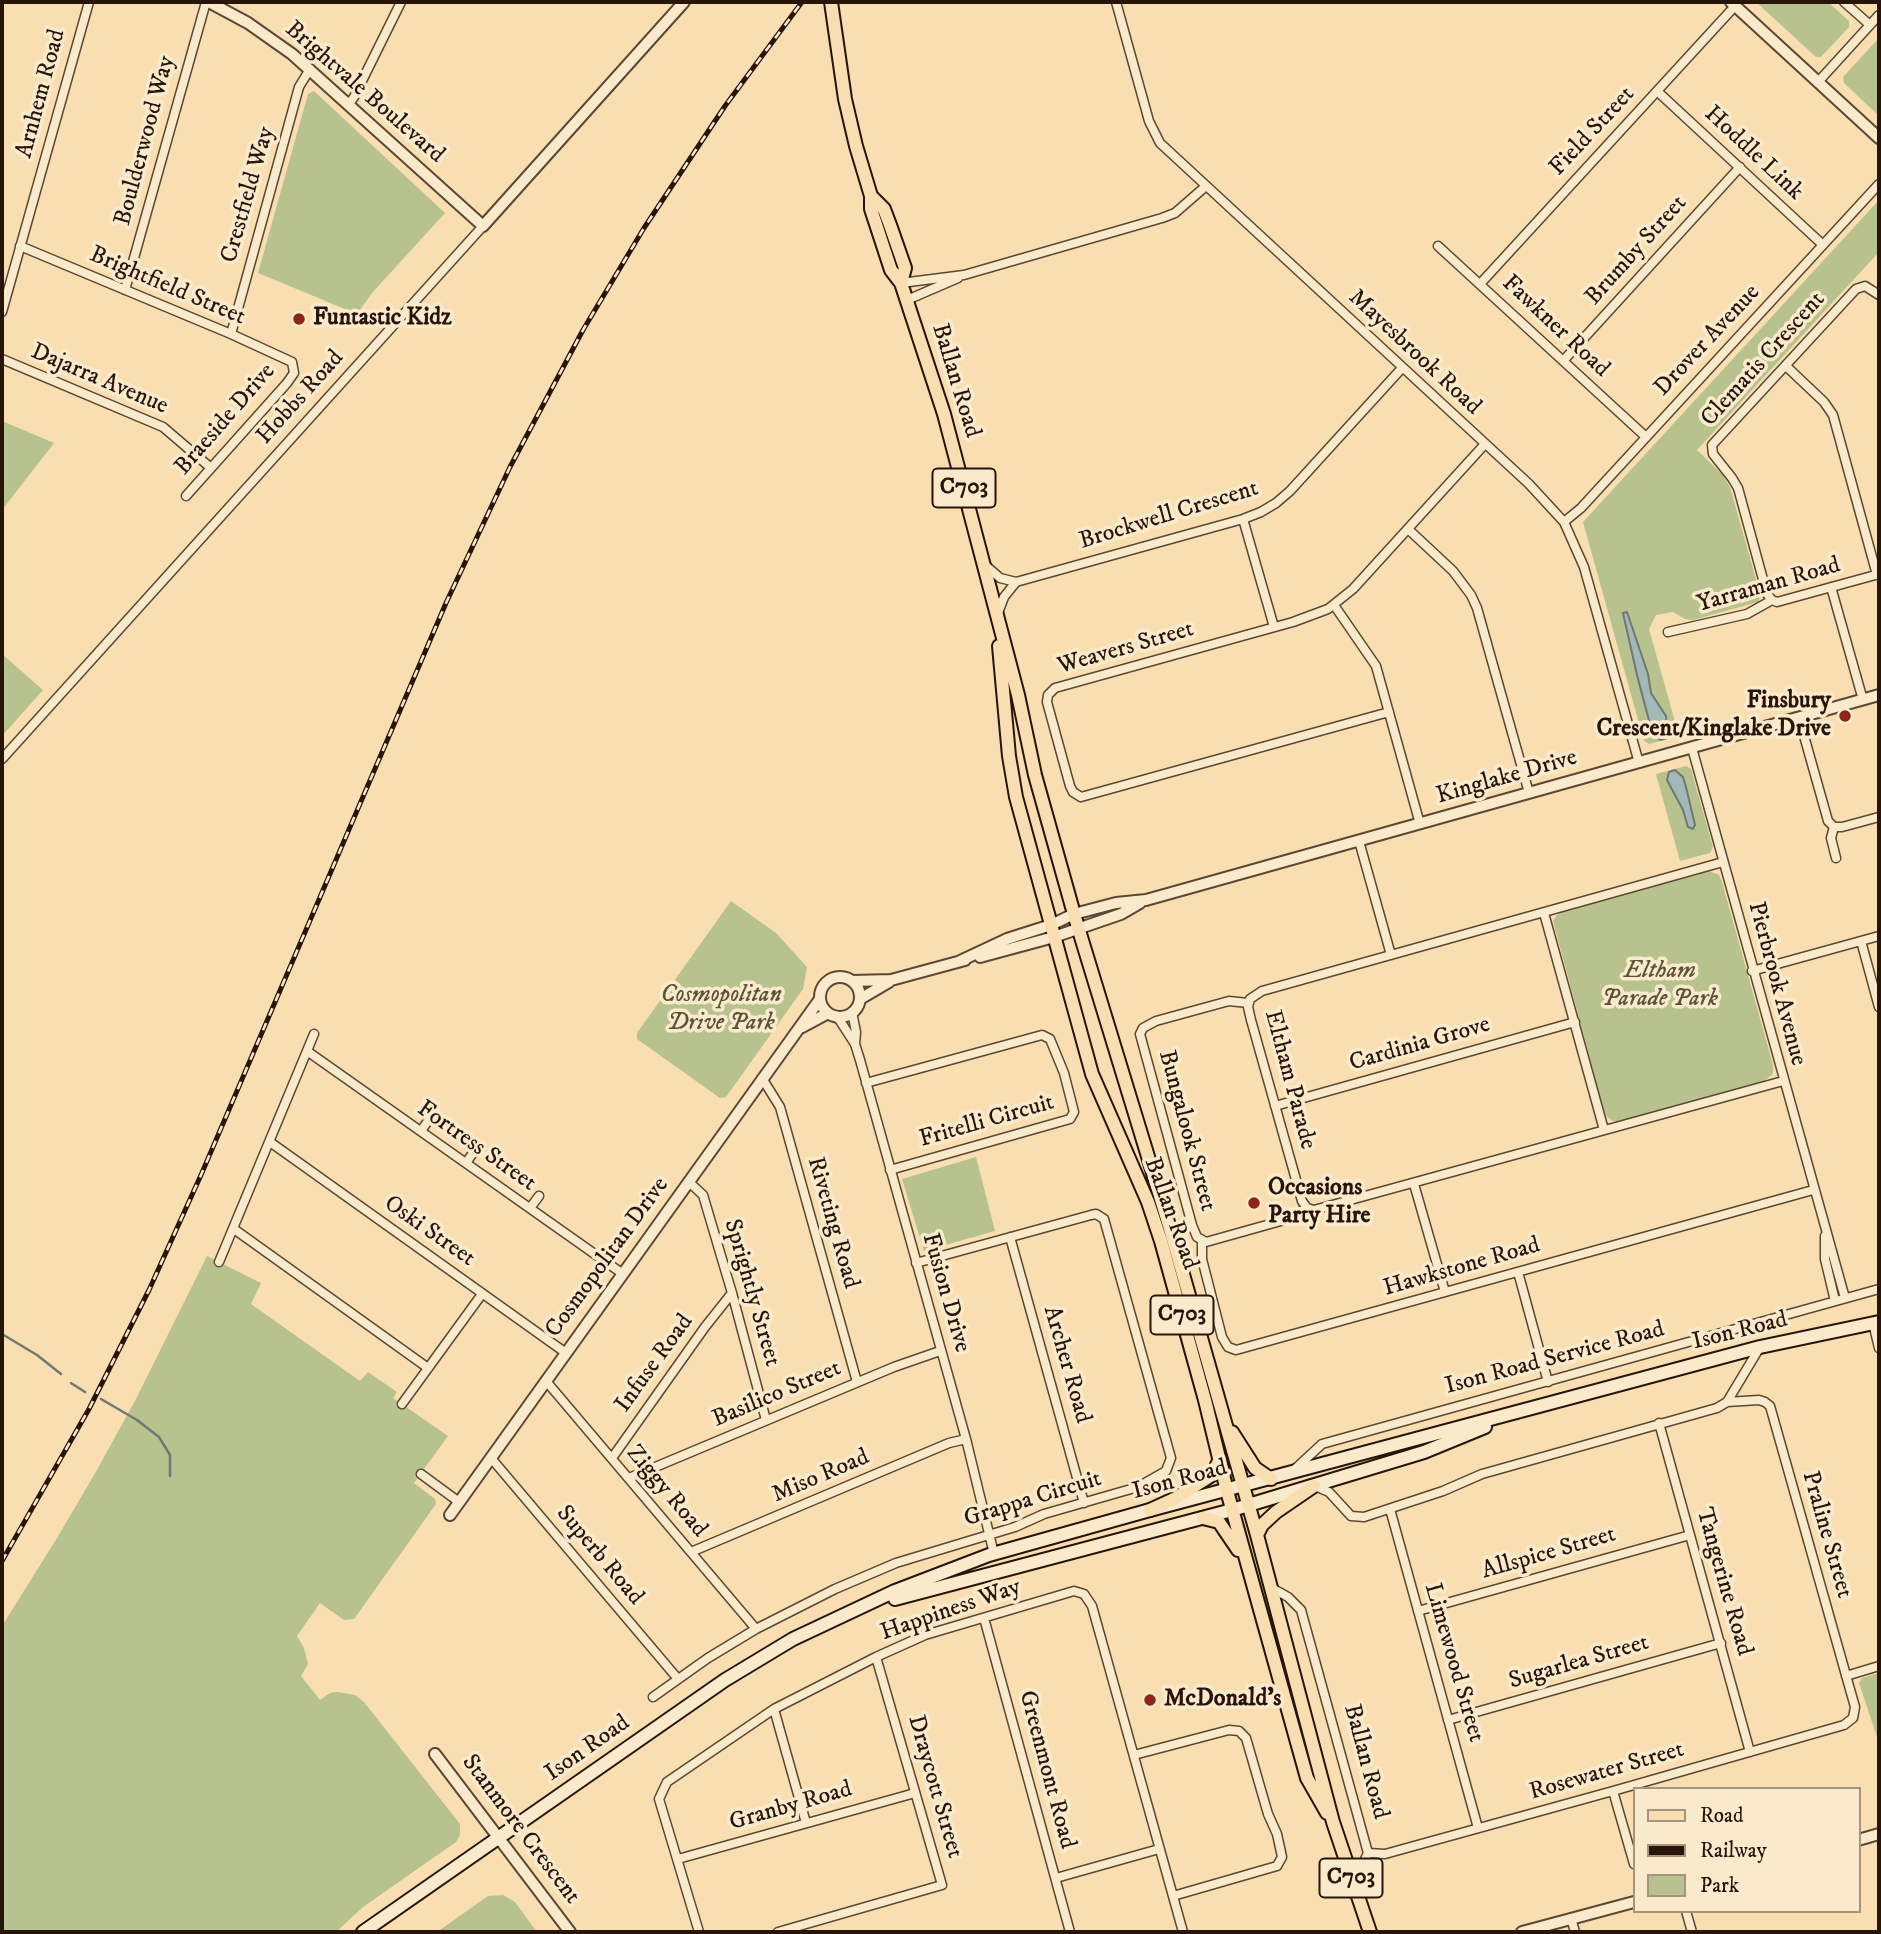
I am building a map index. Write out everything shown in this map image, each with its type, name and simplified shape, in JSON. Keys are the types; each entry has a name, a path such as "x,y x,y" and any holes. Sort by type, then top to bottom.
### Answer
{"main road":[{"name":"Ballan Road","path":"831,2 845,99 856,146 871,196 884,209 905,268 901,283 944,414 998,615 1035,775 1078,928 1171,1232 1257,1535 1333,1822 1370,1932"},
{"name":"Ballan Road","path":"998,615 1009,756 1052,931 1092,1074 1148,1202 1161,1241 1206,1399 1248,1569 1307,1778 1333,1822"},
{"name":"Ison Road","path":"363,1932 725,1680 793,1639 895,1591 994,1554 1150,1510 1760,1347 1876,1322"},
{"name":"Ison Road","path":"846,1614 929,1588 1011,1570 1314,1486 1424,1452 1531,1408"},
{"path":"1222,1413 1255,1468 1271,1479"},
{"path":"1150,1510 1174,1499 1212,1475 1219,1460"},
{"path":"1257,1535 1262,1525 1276,1512 1314,1486"},
{"path":"1203,1518 1215,1519 1223,1526 1248,1569"},
{"path":"994,1554 1000,1566 1011,1570"}],"street":[{"name":"Brightvale Boulevard","path":"208,2 275,41 310,69 483,226"},
{"name":"Boulderwood Way","path":"125,290 208,2"},
{"path":"348,104 357,92 401,2"},
{"name":"Hobbs Road","path":"2,759 684,2"},
{"name":"Mayesbrook Road","path":"1116,2 1149,121 1167,151 1485,444 1550,505 1564,522 1584,567 1639,763"},
{"path":"1844,2 1870,25"},
{"name":"Arnhem Road","path":"2,313 87,4"},
{"path":"1733,4 1879,138"},
{"name":"Field Street","path":"1480,284 1733,4"},
{"path":"1818,82 1879,15"},
{"name":"Crestfield Way","path":"231,334 299,86 310,69"},
{"name":"Hoddle Link","path":"1657,91 1824,245"},
{"name":"Brumby Street","path":"1563,361 1740,167"},
{"name":"Drover Avenue","path":"1564,522 1581,508 1879,184"},
{"path":"901,283 964,275 1162,218 1175,213 1206,186"},
{"name":"Brightfield Street","path":"20,246 285,357 292,362 294,369"},
{"name":"Fawkner Road","path":"1438,246 1646,437"},
{"path":"907,300 964,275"},
{"name":"Clematis Crescent","path":"1772,600 1767,594 1738,488 1711,449 1714,441 1856,289 1865,286 1879,295"},
{"name":"Dajarra Avenue","path":"2,359 163,427 211,468"},
{"path":"1786,366 1825,402 1833,415 1878,574"},
{"name":"Brockwell Crescent","path":"1016,582 1243,519 1276,503 1402,368"},
{"name":"Braeside Drive","path":"186,496 287,383 294,369"},
{"name":"Weavers Street","path":"1389,712 1081,797 1073,792 1049,710 1048,695 1068,684 1274,627 1313,615 1334,605 1353,589 1485,444"},
{"path":"1243,519 1274,627"},
{"path":"1408,529 1453,571 1477,608 1529,793"},
{"path":"984,565 1000,578 1016,582 1004,597 998,615"},
{"name":"Yarraman Road","path":"1668,632 1746,614 1772,600 1777,602 1878,574"},
{"path":"1831,587 1863,700"},
{"path":"1334,605 1376,666 1420,824"},
{"name":"Kinglake Drive","path":"1074,914 1116,903 1146,900 1879,695"},
{"path":"1799,718 1826,816 1834,827 1831,843 1836,858"},
{"name":"Pierbrook Avenue","path":"1692,748 1845,1298"},
{"path":"1834,827 1879,817"},
{"path":"1359,841 1391,955"},
{"name":"Eltham Parade","path":"1307,1208 1302,1201 1248,1003 1253,995 1723,862"},
{"name":"Kinglake Drive","path":"1078,928 1121,914 1146,900"},
{"path":"1544,913 1604,1130"},
{"path":"891,980 860,999 852,1012 833,1014 820,999 821,989 827,981 837,977 852,981 891,980 1027,946 1074,914"},
{"path":"960,961 1007,939 1078,928"},
{"path":"1752,971 1879,936"},
{"path":"1861,941 1879,1007"},
{"path":"852,981 858,989 860,999"},
{"name":"Cosmopolitan Drive","path":"450,1515 820,999"},
{"name":"Bungalook Street","path":"1248,1003 1229,1001 1156,1021 1144,1027 1140,1034 1192,1225 1197,1237 1202,1241 1213,1241 1288,1219 1307,1208"},
{"name":"Fusion Drive","path":"852,1012 856,1032 855,1044"},
{"name":"Cosmopolitan Drive","path":"802,1027 833,1014"},
{"name":"Fusion Drive","path":"833,1014 855,1044 966,1440 994,1554"},
{"name":"Cardinia Grove","path":"1275,1106 1575,1022"},
{"path":"219,1262 314,1034"},
{"name":"Fritelli Circuit","path":"866,1083 1042,1035 1051,1042 1070,1096 1074,1112 1066,1121 890,1170"},
{"name":"Fortress Street","path":"307,1051 623,1274"},
{"name":"Riveting Road","path":"762,1078 780,1107 857,1382"},
{"path":"1307,1208 1326,1209 1783,1081"},
{"path":"421,1131 430,1118"},
{"name":"Oski Street","path":"270,1143 566,1353"},
{"path":"466,1163 475,1150"},
{"name":"Sprightly Street","path":"689,1182 703,1195 766,1420"},
{"path":"1414,1184 1445,1292"},
{"name":"Hawkstone Road","path":"1202,1241 1202,1259 1222,1337 1232,1350 1813,1190"},
{"path":"530,1208 539,1196"},
{"name":"Grappa Circuit","path":"653,1696 756,1629 835,1589 896,1563 989,1535 1044,1514 1138,1488 1162,1475 1170,1465 1171,1458 1132,1318 1105,1222 1100,1216 1091,1215 916,1263"},
{"path":"233,1229 428,1368"},
{"name":"Pierbrook Avenue","path":"1826,1230 1825,1259 1835,1301"},
{"name":"Archer Road","path":"1010,1237 1084,1503"},
{"path":"1518,1272 1548,1382"},
{"name":"Ison Road Service Road","path":"1291,1474 1322,1444 1879,1289"},
{"name":"Infuse Road","path":"612,1458 732,1293"},
{"path":"402,1404 482,1294"},
{"path":"1876,1322 1879,1348"},
{"path":"1314,1486 1329,1492 1357,1518 1443,1491 1482,1474 1717,1408 1727,1402 1760,1347"},
{"name":"Basilico Street","path":"629,1478 918,1357 940,1351"},
{"name":"Ziggy Road","path":"546,1381 756,1629"},
{"name":"Praline Street","path":"1727,1402 1759,1400 1770,1406 1855,1707 1853,1718"},
{"name":"Tangerine Road","path":"1659,1423 1750,1752"},
{"name":"Miso Road","path":"691,1552 949,1443 966,1440"},
{"name":"Superb Road","path":"491,1458 678,1678"},
{"path":"421,1474 459,1502"},
{"name":"Limewood Street","path":"1390,1509 1478,1828"},
{"name":"Allspice Street","path":"1418,1611 1690,1535"},
{"name":"Ballan Road","path":"1270,1587 1288,1597 1301,1610 1368,1853 1363,1864 1350,1877"},
{"name":"Happiness Way","path":"699,1932 659,1799 667,1782 775,1709 877,1657 925,1635 1074,1591 1084,1594 1092,1606 1183,1932"},
{"name":"Greenmont Road","path":"984,1618 1070,1932"},
{"name":"Sugarlea Street","path":"1448,1720 1721,1643"},
{"name":"Draycott Street","path":"778,1932 942,1885 877,1657"},
{"path":"1846,1676 1879,1666"},
{"path":"775,1709 806,1823"},
{"name":"Rosewater Street","path":"1368,1853 1385,1854 1613,1791 1844,1725 1853,1718"},
{"path":"1134,1755 1229,1730 1238,1731 1246,1738 1268,1814 1277,1834 1282,1857 1277,1866 1173,1896"},
{"name":"Stanmore Crescent","path":"435,1754 570,1932"},
{"path":"1613,1791 1632,1857"},
{"name":"Granby Road","path":"678,1859 915,1793"},
{"path":"1860,1839 1879,1834"},
{"path":"1056,1878 1159,1849"},
{"path":"1522,1932 1632,1903"},
{"path":"1687,1913 1692,1932"},
{"path":"1571,1918 1575,1932"}],"green space":[{"path":"1756,2 1828,2 1849,21 1849,27 1821,57 1816,57"},
{"path":"1879,38 1879,116 1844,83 1843,77"},
{"path":"314,91 445,213 372,293 357,314 258,273 308,94"},
{"path":"1879,200 1879,252 1697,450 1723,475 1730,487 1761,597 1758,602 1693,620 1673,612 1656,615 1649,629 1679,736 1649,744 1644,741 1583,522"},
{"path":"2,421 54,443 2,510"},
{"path":"2,654 43,690 2,736"},
{"path":"1686,766 1691,769 1713,847 1710,853 1680,861 1656,774"},
{"name":"Eltham Parade Park","path":"1709,871 1719,875 1722,882 1773,1065 1773,1074 1764,1081 1613,1121 1604,1111 1553,921 1563,912"},
{"name":"Cosmopolitan Drive Park","path":"731,901 776,933 807,967 803,989 726,1097 720,1098 637,1039 637,1033"},
{"path":"976,1157 995,1231 924,1251 902,1179"},
{"path":"207,1256 261,1283 251,1304 360,1381 368,1372 397,1392 393,1398 448,1436 414,1483 435,1499 436,1504 354,1619 344,1620 320,1603 297,1636 304,1648 308,1664 301,1676 320,1700 330,1693 338,1692 355,1695 364,1702 460,1824 460,1835 456,1842 363,1907 336,1932 2,1932 2,1626 97,1470 137,1397"},
{"path":"1879,1673 1879,1743 1859,1683 1862,1678"},
{"path":"503,1895 515,1902 537,1932 437,1932 488,1896"}],"water":[{"path":"1627,612 1648,674 1651,693 1666,716 1667,738 1660,740 1651,728 1623,613"},
{"path":"1675,770 1683,777 1695,825 1693,829 1688,827 1683,810 1667,780 1669,772"}],"waterway":[{"path":"2,1334 37,1355 61,1374"},
{"path":"71,1383 85,1392"},
{"path":"101,1399 137,1420 159,1437 170,1455 170,1476"}],"railway":[{"path":"2,1561 89,1409 149,1290 446,603 510,467 583,330 644,228 725,106 802,2"}],"place":[{"name":"Funtastic Kidz","path":"299,319"},
{"name":"Finsbury Crescent/Kinglake Drive","path":"1845,716"},
{"name":"Occasions Party Hire","path":"1254,1203"},
{"name":"McDonald's","path":"1150,1700"}]}
